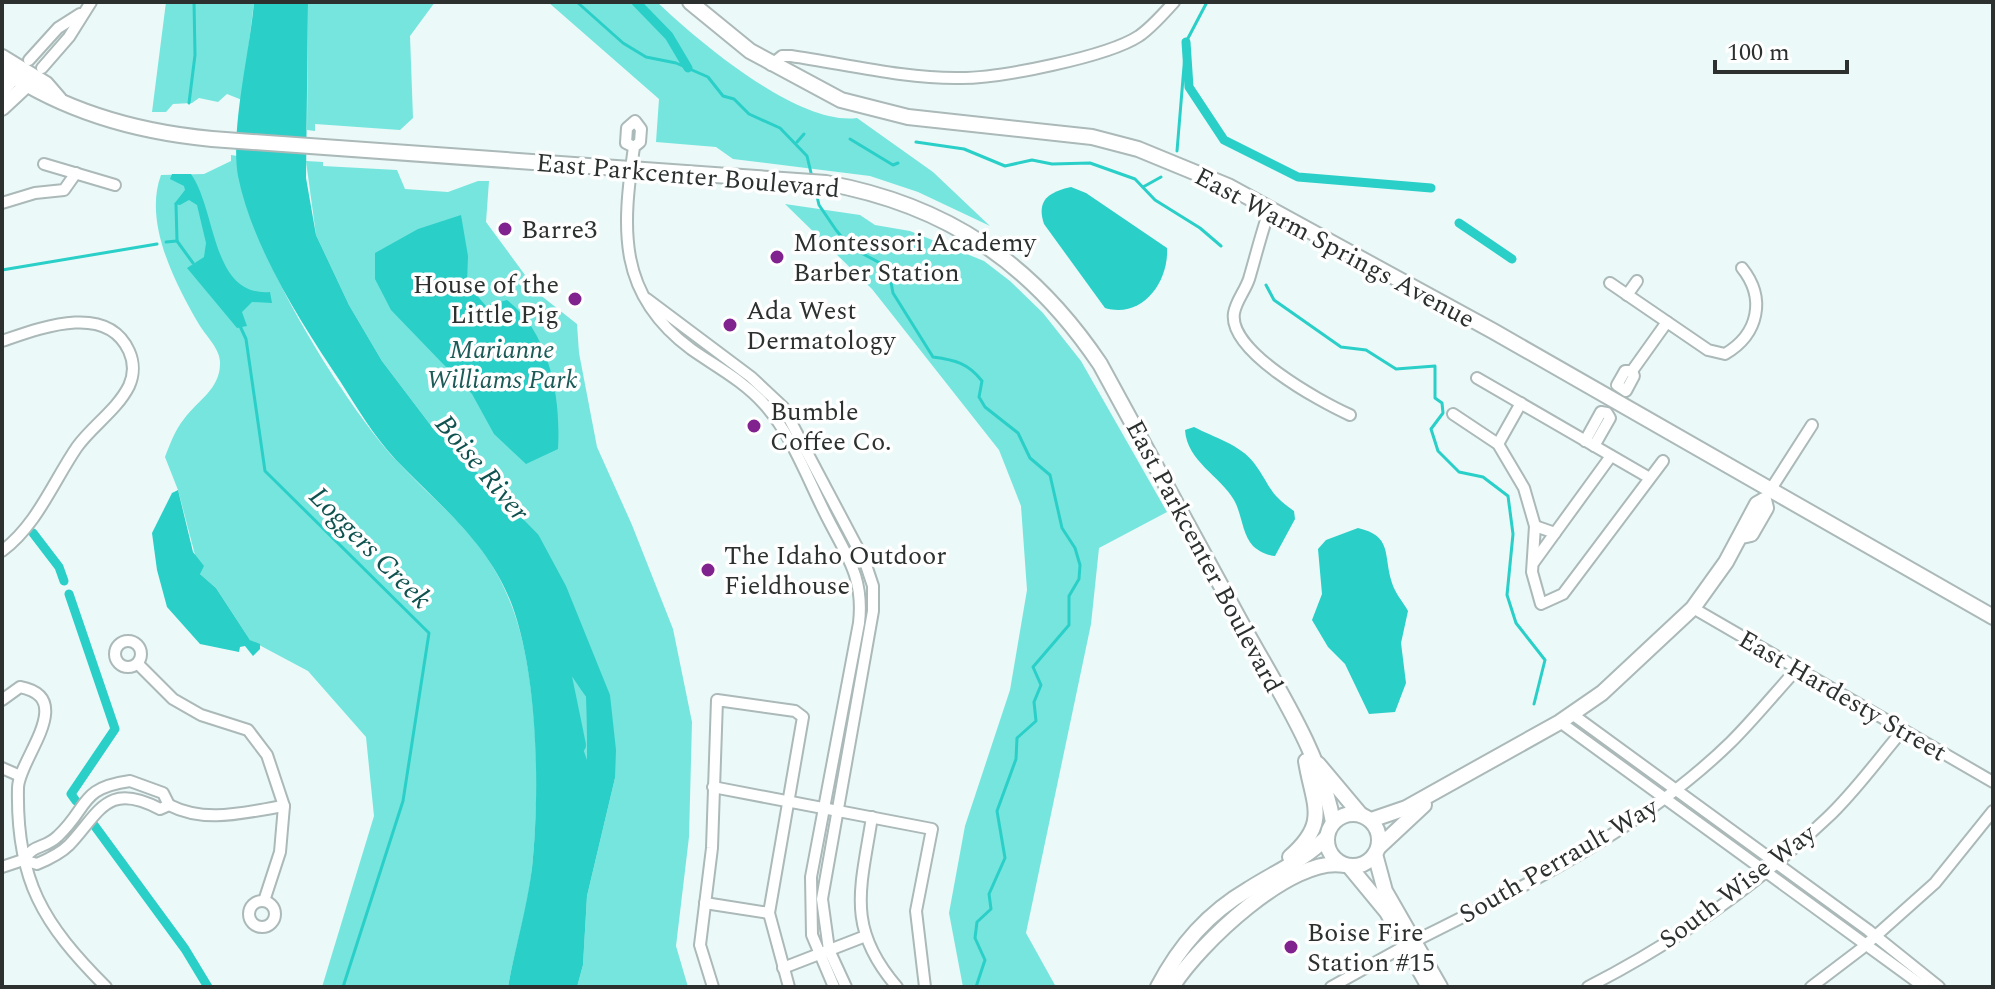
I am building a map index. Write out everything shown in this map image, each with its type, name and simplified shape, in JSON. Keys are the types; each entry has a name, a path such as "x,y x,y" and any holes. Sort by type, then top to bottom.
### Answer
{"street":[{"name":"East Warm Springs Avenue","path":"690,2 771,65 841,100 883,112 1092,137 1138,149 1214,179 1614,401 1767,494 1993,617"},
{"path":"771,65 782,56 791,56 933,77 971,78 1081,57 1122,45 1148,29 1174,2"},
{"path":"2,90 69,37 86,6"},
{"name":"East Parkcenter Boulevard","path":"2,57 24,72 39,95 147,131 212,139 785,179 843,186 919,208 971,235 1013,263 1073,325 1100,364 1312,758 1329,801 1333,822"},
{"path":"2,108 24,72"},
{"path":"634,147 625,235 633,268 651,314 669,332 766,407 786,437 856,575 861,601 859,623 830,809 822,899 824,952 834,987"},
{"path":"44,164 115,185"},
{"path":"2,203 35,193 64,190 76,173"},
{"path":"1270,208 1248,281 1233,314 1235,329 1241,341 1254,353 1313,397 1350,415"},
{"path":"1610,283 1715,354 1725,354 1735,348 1756,318 1759,299 1742,268"},
{"path":"1627,295 1637,281"},
{"path":"2,341 36,330 85,322 99,324 116,332 124,343 134,371 129,387 78,445 19,538 2,551"},
{"path":"1589,444 1601,412 1626,391 1634,376 1632,371 1667,322"},
{"path":"1477,378 1648,477"},
{"path":"1498,444 1521,403"},
{"path":"1453,414 1498,444 1524,488 1535,526 1533,564 1541,604 1563,594 1663,461"},
{"path":"1158,987 1179,950 1202,924 1264,880 1305,856 1326,838 1333,822 1345,814 1366,817 1398,812 1566,718 1650,652 1693,608 1742,536 1751,534 1766,508 1767,494 1812,425"},
{"path":"1533,564 1611,456"},
{"path":"1535,526 1555,533"},
{"name":"East Hardesty Street","path":"1693,608 1993,782"},
{"path":"138,664 173,699 201,715 239,725 255,737 279,782 284,806 280,852 264,901"},
{"name":"South Perrault Way","path":"1331,987 1562,863 1669,794 1733,741 1797,669"},
{"path":"2,700 20,687 34,690 42,699 44,729 18,775 17,829 23,860 56,934 106,987"},
{"path":"713,987 700,945 712,848 717,700 795,711 803,717 769,913 789,987"},
{"path":"1566,718 1939,987"},
{"name":"South Wise Way","path":"1588,987 1632,964 1771,867 1828,818 1903,730"},
{"path":"1264,880 1303,846 1317,819 1317,802 1303,741"},
{"name":"East Parkcenter Boulevard","path":"1312,758 1366,817"},
{"path":"2,768 18,775"},
{"path":"23,860 32,847 58,837 93,791 113,783 140,783 163,793 169,805 187,814 211,817 284,806"},
{"path":"713,787 932,829 916,911 925,987"},
{"path":"1172,987 1192,956 1242,911 1315,865 1364,864 1438,790"},
{"path":"2,867 23,860 37,864 57,855 101,805 114,800 144,800 160,809 169,805"},
{"path":"1811,987 1872,939 1935,883 1993,811"},
{"path":"872,817 859,902 863,937 897,987"},
{"path":"1366,817 1379,833 1377,851 1385,891 1429,987"},
{"path":"1326,838 1331,854 1346,865 1387,912 1440,987"},
{"path":"705,903 769,913"},
{"path":"783,968 863,937"},
{"path":"1872,939 1924,987"},
{"path":"824,952 846,987"}],"green space":[{"path":"166,2 254,2 242,100 227,94 218,102 199,98 192,103 173,104 166,112 152,112"},
{"path":"308,2 435,2 410,36 413,118 400,130 315,124 315,131 307,130"},
{"path":"548,2 657,2 723,58 779,95 807,109 833,117 857,118 933,172 990,226 918,192 870,176 733,159 716,147 656,142 659,99"},
{"path":"231,155 238,156 243,189 255,228 274,271 322,358 395,459 475,541 511,604 520,633 532,699 536,805 530,883 508,987 322,987 374,816 366,737 308,671 250,640 216,588 200,574 178,490 165,457 181,423 216,381 220,359 191,310 165,253 156,213 161,175 204,174 231,161"},
{"name":"Marianne Williams Park","path":"306,161 323,162 323,166 397,170 405,189 448,192 478,181 489,181 486,222 539,294 577,324 579,353 597,447 673,629 692,722 689,837 676,946 688,987 577,987 583,965 587,896 615,778 538,534 429,423 382,361 349,305 316,235"},
{"path":"785,204 860,215 875,225 910,231 984,261 1010,281 1043,313 1081,361 1167,512 1099,548 1091,624 1026,933 1056,987 963,987 949,913 965,826 1010,690 1027,590 1021,506 999,450 872,289"},
{"path":"557,656 562,657 586,697 587,762 559,680"}],"shaded area":[{"path":"254,2 308,2 306,178 316,235 349,305 382,361 429,423 538,534 566,586 610,695 616,750 615,778 587,896 583,965 577,987 508,987 530,883 536,805 532,699 521,634 512,605 490,562 462,526 396,460 373,431 280,283 245,203 236,157 238,114","holes":["558,656 586,697 587,760 559,680"]},
{"path":"172,174 191,174 218,249 236,281 251,290 270,292 272,303 252,302 242,312 247,326 237,328 187,268 204,257 206,243 197,205 189,200 180,205 174,204 185,190 184,186 170,179"},
{"path":"1071,187 1086,193 1167,248 1158,285 1141,303 1118,310 1105,308 1044,224 1042,209 1046,198"},
{"path":"461,215 468,256 467,284 486,306 507,300 522,314 534,330 550,368 555,388 558,449 526,464 494,434 472,394 391,310 375,279 375,253 418,229"},
{"path":"1194,427 1234,446 1248,457 1274,494 1294,511 1295,519 1275,556 1253,546 1234,500 1192,451 1185,430"},
{"path":"178,490 193,552 204,566 200,574 216,588 250,640 260,644 260,649 253,656 245,646 240,647 239,652 200,644 167,607 157,570 152,533 172,493"},
{"path":"1358,528 1377,536 1382,542 1393,587 1408,611 1401,643 1406,683 1395,712 1369,714 1345,664 1328,647 1312,620 1322,594 1318,549 1326,540"}],"waterway":[{"name":"Loggers Creek","path":"189,103 195,55 194,2"},
{"path":"577,2 623,43 646,57 676,63 708,77 723,96 734,99 749,114 780,128 807,156 812,177"},
{"path":"636,2 669,36 688,68"},
{"path":"1177,151 1186,42 1207,2"},
{"path":"1186,42 1189,87 1224,140 1298,177 1431,188"},
{"path":"797,142 804,134"},
{"path":"850,139 893,165 898,163"},
{"path":"916,142 964,149 1005,166 1032,160 1052,164 1090,163 1135,179 1155,200 1200,228 1221,246"},
{"path":"1143,187 1161,177"},
{"path":"815,188 819,205 850,247 880,263 890,277 893,293 933,357 960,363 977,375 982,381 979,397 985,407 1018,433 1030,458 1050,475 1062,528 1075,548 1080,565 1079,579 1069,596 1069,625 1033,667 1041,685 1034,702 1036,721 1017,738 1016,759 997,811 1005,858 989,894 991,909 977,922 975,938 985,960 976,987"},
{"name":"Loggers Creek","path":"176,204 177,241 193,263"},
{"path":"1459,223 1512,259"},
{"path":"166,242 177,241"},
{"path":"2,270 157,244"},
{"path":"1266,285 1274,300 1341,347 1366,350 1396,369 1435,366 1435,398 1442,403 1443,413 1431,429 1438,451 1459,472 1483,477 1508,496 1513,534 1507,595 1516,623 1545,660 1534,704"},
{"name":"Loggers Creek","path":"240,326 246,339 265,471 429,633 403,801 343,987"},
{"path":"33,533 59,567 64,581"},
{"path":"69,594 115,729 71,794 76,801"},
{"name":"Boise River","path":"556,638 578,745"},
{"path":"94,825 185,949 208,987"}],"place":[{"name":"Barre3","path":"505,229"},
{"name":"Montessori Academy Barber Station","path":"777,257"},
{"name":"House of the Little Pig","path":"575,299"},
{"name":"Ada West Dermatology","path":"730,325"},
{"name":"Bumble Coffee Co.","path":"754,426"},
{"name":"The Idaho Outdoor Fieldhouse","path":"708,570"},
{"name":"Boise Fire Station #15","path":"1291,947"}]}
